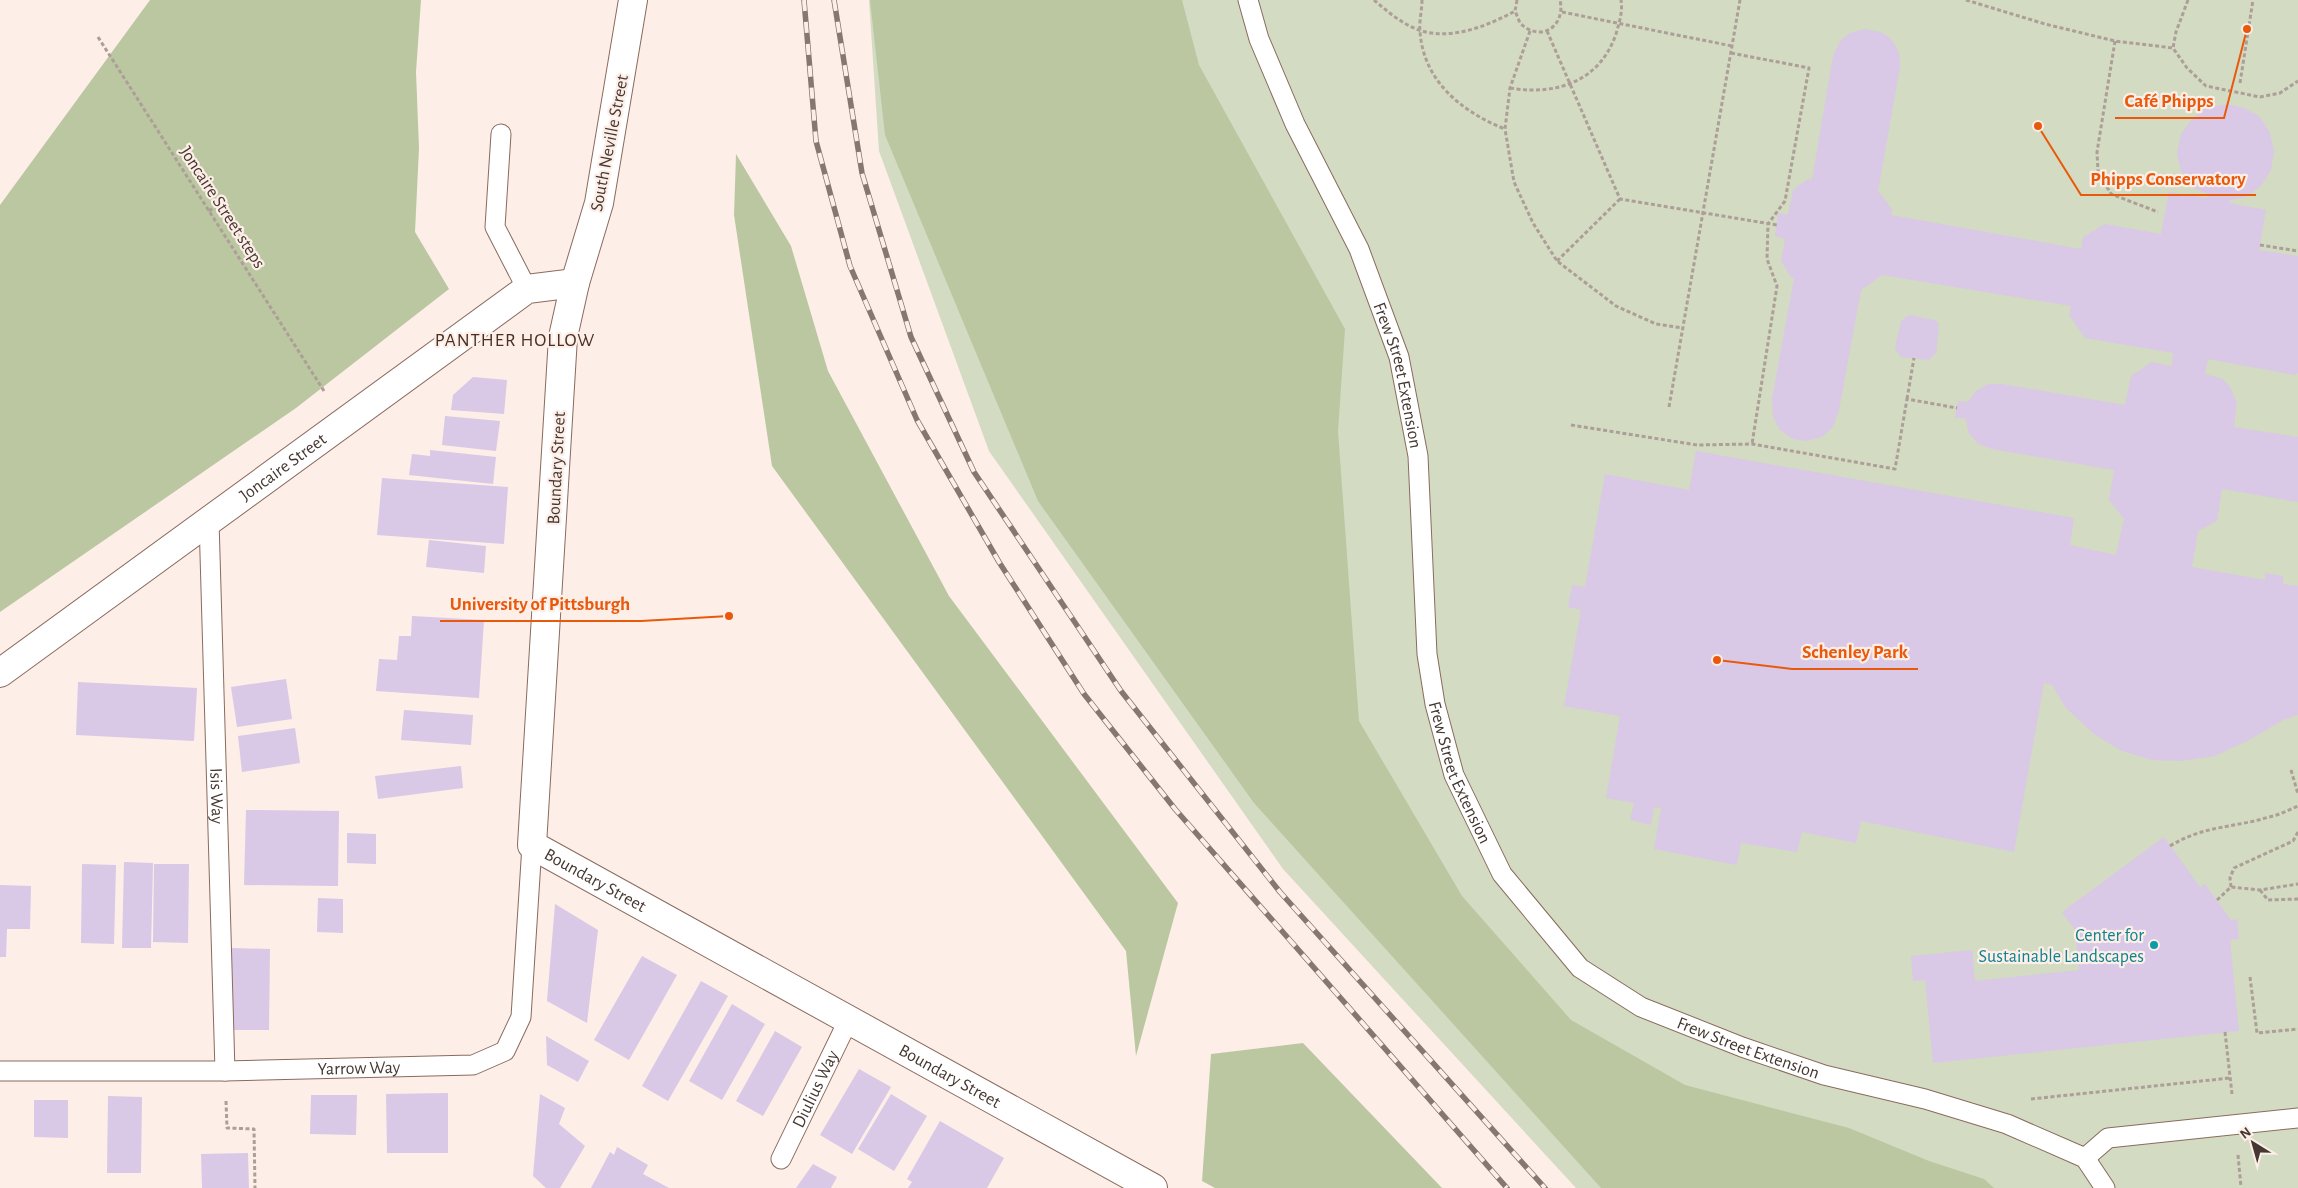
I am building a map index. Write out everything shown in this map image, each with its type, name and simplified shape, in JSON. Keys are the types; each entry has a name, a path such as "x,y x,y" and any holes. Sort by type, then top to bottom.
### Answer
{"street":[{"name":"South Neville Street","path":"575,283 600,203 633,0"},
{"name":"Joncaire Street","path":"0,674 527,289 575,283"},
{"name":"Boundary Street","path":"575,283 563,337 532,845 1153,1188"}],"lane":[{"name":"Frew Street Extension","path":"1248,0 1259,39 1292,116 1359,249 1399,357 1418,456 1427,654 1435,704 1454,775 1502,874 1580,968 1641,1008 1742,1047 1824,1075 1925,1099 2007,1124 2085,1158"},
{"path":"501,134 495,227 527,289"},
{"name":"Isis Way","path":"209,520 225,1071"},
{"name":"Yarrow Way","path":"0,1072 225,1071 473,1065 504,1051 522,1017 532,845"},
{"name":"Diulius Way","path":"781,1159 849,1019"},
{"path":"2105,1188 2085,1158 2108,1138 2298,1118"}],"path":[{"path":"1374,0 1392,16 1420,30 1440,33 1464,31 1494,23 1515,11"},
{"path":"1422,0 1420,30 1423,48 1431,70 1439,84 1456,102 1481,120 1505,129"},
{"path":"1517,0 1515,11 1520,24 1536,32 1547,31 1557,23 1562,12 1560,0"},
{"path":"1510,88 1528,91 1544,90 1571,84 1596,68 1610,51 1619,24 1621,0"},
{"path":"1669,407 1740,0"},
{"path":"1966,0 2045,24 2115,41 2173,48"},
{"path":"2188,0 2176,32 2173,48 2187,68 2206,86 2260,97 2280,93 2298,81"},
{"path":"2240,82 2253,0"},
{"path":"1562,12 1732,46"},
{"path":"1530,30 1510,88 1505,129 1514,182 1533,223 1558,261 1616,306 1656,324 1683,328"},
{"path":"1547,31 1620,199"},
{"name":"Joncaire Street steps","path":"98,38 324,391"},
{"path":"2115,41 2097,152 2098,171 2111,194 2158,212"},
{"path":"1731,53 1810,68 1785,201 1768,224 1767,259 1777,286 1752,444"},
{"path":"1620,199 1777,225"},
{"path":"1558,261 1620,199"},
{"path":"209,211 225,200"},
{"path":"2260,245 2298,251"},
{"path":"1571,425 1697,445 1752,444 1895,469 1914,358"},
{"path":"1907,399 1957,408"},
{"path":"2291,770 2298,794"},
{"path":"2170,846 2182,838 2212,828 2269,818 2298,806"},
{"path":"2231,887 2230,878 2234,868 2293,841 2298,832"},
{"path":"2217,900 2231,887 2260,890 2298,884"},
{"path":"2260,890 2268,900 2298,899"},
{"path":"2250,976 2257,1033 2298,1030"},
{"path":"225,1071 226,1128 254,1129 255,1188"},
{"path":"2007,1124 2016,1100 2230,1078"}],"green space":[{"path":"150,0 421,0 416,72 419,148 415,232 449,289 296,408 0,612 0,205"},
{"path":"869,0 2298,0 2298,1188 1576,1188 1283,869 989,451 879,151"},
{"path":"870,0 1182,0 1199,65 1345,329 1338,431 1359,721 1462,896 1571,1020 1685,1085 1849,1128 1929,1161 1984,1179 1994,1188 1601,1188 1254,803 1038,501 885,135"},
{"path":"736,154 791,246 828,371 949,596 1178,903 1136,1056 1126,951 772,466 734,215"},
{"path":"1303,1043 1442,1188 1215,1188 1202,1181 1211,1054"}],"building":[{"path":"1864,29 1881,32 1891,39 1899,52 1900,67 1878,191 1892,209 1891,215 2081,249 2083,237 2105,224 2161,234 2169,192 2207,198 2208,194 2193,188 2181,171 2177,154 2181,134 2192,119 2206,108 2226,104 2244,108 2260,117 2270,133 2274,152 2271,170 2261,186 2246,197 2230,200 2229,203 2266,210 2259,250 2298,256 2298,373 2295,375 2208,359 2205,374 2223,379 2230,387 2237,403 2234,427 2298,437 2298,502 2222,489 2217,521 2198,531 2192,567 2265,580 2265,573 2283,576 2283,584 2298,586 2298,715 2283,720 2249,740 2215,756 2182,761 2152,760 2122,751 2094,734 2066,708 2052,685 2044,683 2014,852 1861,821 1856,843 1802,832 1797,852 1741,843 1737,865 1654,849 1661,808 1654,807 1651,825 1630,820 1634,803 1606,798 1620,716 1564,706 1581,610 1568,607 1572,585 1585,587 1605,474 1689,490 1696,451 2074,518 2070,545 2116,555 2124,519 2109,500 2114,470 1992,449 1978,444 1969,433 1965,418 1955,418 1958,401 1968,402 1976,391 1988,384 2002,384 2125,405 2131,376 2152,362 2172,366 2173,353 2085,338 2069,315 2071,306 1882,275 1861,290 1839,410 1833,427 1822,437 1807,441 1793,439 1780,430 1773,417 1772,399 1794,278 1791,277 1781,261 1785,239 1775,236 1778,213 1788,215 1793,190 1808,179 1812,180 1833,56 1840,41 1850,33"},
{"path":"1909,315 1935,320 1939,325 1936,353 1929,360 1901,357 1895,348 1901,321"},
{"path":"473,377 507,380 504,414 451,410 453,395"},
{"path":"445,416 500,421 496,451 442,445"},
{"path":"430,450 496,457 493,484 409,475 412,454 430,456"},
{"path":"382,478 508,487 504,544 377,535"},
{"path":"429,540 486,546 484,573 426,567"},
{"path":"412,616 484,620 479,698 376,691 379,659 397,660 399,636 411,636"},
{"path":"286,679 292,719 237,727 231,687"},
{"path":"78,682 197,688 194,741 76,735"},
{"path":"404,710 473,715 471,745 401,740"},
{"path":"295,728 300,763 242,772 238,736"},
{"path":"461,766 463,788 378,799 375,776"},
{"path":"246,810 339,811 338,886 244,885"},
{"path":"347,833 376,834 376,864 347,863"},
{"name":"Center for Sustainable Landscapes","path":"2164,837 2200,887 2205,884 2231,920 2237,919 2239,939 2230,940 2239,1031 1933,1063 1925,980 1913,981 1911,956 1972,950 1975,981 2079,970 2075,930 2062,912"},
{"path":"124,862 153,863 151,948 122,948"},
{"path":"82,864 116,865 114,944 81,943"},
{"path":"154,864 189,864 188,943 153,942"},
{"path":"0,885 31,886 30,929 7,929 6,957 0,957"},
{"path":"318,898 343,899 343,933 317,932"},
{"path":"555,904 598,930 587,1023 547,1001"},
{"path":"232,948 270,949 269,1030 231,1030"},
{"path":"642,956 677,975 629,1060 594,1040"},
{"path":"701,981 728,996 668,1101 642,1086"},
{"path":"732,1004 765,1024 722,1100 689,1081"},
{"path":"775,1031 802,1047 763,1116 736,1101"},
{"path":"546,1036 589,1061 578,1082 547,1065"},
{"path":"859,1069 891,1087 852,1154 820,1135"},
{"path":"448,1093 448,1153 387,1153 386,1094"},
{"path":"540,1094 565,1108 559,1124 585,1146 560,1188 546,1188 533,1176"},
{"path":"891,1094 927,1116 894,1171 858,1149"},
{"path":"311,1095 357,1095 356,1135 310,1134"},
{"path":"108,1096 142,1097 141,1173 107,1173"},
{"path":"34,1100 68,1100 68,1138 34,1137"},
{"path":"940,1121 1004,1158 987,1188 908,1188 912,1182 907,1179"},
{"path":"617,1147 648,1165 643,1174 669,1188 591,1188 610,1152 614,1155"},
{"path":"248,1153 249,1188 202,1188 201,1154"},
{"path":"813,1164 837,1177 831,1188 796,1188"}],"railway":[{"path":"804,0 816,141 850,266 917,420 999,562 1084,694 1175,809 1507,1188"},
{"path":"834,0 862,173 911,337 974,472 1121,691 1280,892 1545,1188"}],"place":[{"name":"Café Phipps","path":"2247,29"},
{"name":"Phipps Conservatory","path":"2038,126"},
{"name":"University of Pittsburgh","path":"729,616"},
{"name":"Schenley Park","path":"1717,660"},
{"name":"Center for Sustainable Landscapes","path":"2154,945"}],"district":[{"name":"PANTHER HOLLOW","path":"515,339"}]}
